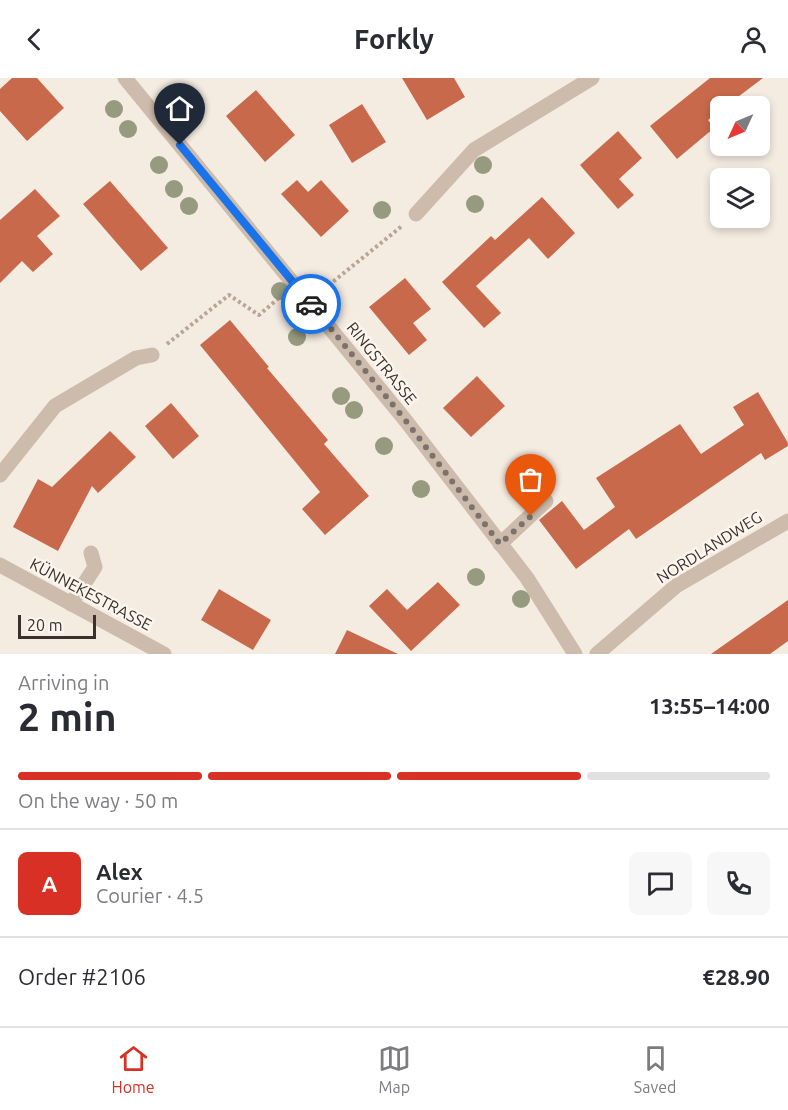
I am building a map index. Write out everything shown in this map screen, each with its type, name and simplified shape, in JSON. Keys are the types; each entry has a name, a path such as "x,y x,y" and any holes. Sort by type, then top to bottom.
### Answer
{"street":[{"name":"RINGSTRASSE","path":"125,78 406,421 527,578 575,654"},
{"path":"416,214 474,150 592,78"},
{"path":"0,475 55,406 136,358 152,355"},
{"path":"500,544 546,501"},
{"name":"NORDLANDWEG","path":"597,654 676,586 788,521"},
{"path":"71,604 96,567 91,553"},
{"name":"KÜNNEKESTRASSE","path":"0,565 164,654"}],"path":[{"path":"309,302 416,214"},
{"path":"152,355 229,295 259,315 294,285"}],"building":[{"path":"12,78 37,78 64,108 27,141 0,111 0,89"},
{"path":"402,78 454,78 465,97 427,120"},
{"path":"710,78 763,78 739,96 710,96 710,118 708,120 710,131 677,159 650,126"},
{"path":"256,90 295,135 265,162 226,116"},
{"path":"362,104 386,142 352,163 329,125"},
{"path":"618,131 642,158 619,179 634,195 618,209 580,165"},
{"path":"297,180 308,192 321,180 349,211 321,237 281,194"},
{"path":"110,181 168,248 141,271 83,204"},
{"path":"35,189 60,216 37,236 53,254 33,272 22,261 0,283 0,220"},
{"path":"542,197 575,233 548,259 529,238 476,286 501,313 484,328 442,282 491,236 495,240"},
{"path":"405,278 431,309 413,323 427,340 409,355 369,307"},
{"path":"230,320 328,440 324,444 369,496 325,535 302,509 320,492 200,345"},
{"path":"477,376 505,406 471,437 443,408"},
{"path":"758,392 788,446 765,460 761,453 636,539 629,529 576,569 539,520 562,501 584,530 615,507 596,478 680,424 701,454 744,425 733,407"},
{"path":"171,403 199,436 173,459 145,426"},
{"path":"110,431 136,457 98,493 92,486 58,551 13,527 38,479 52,487"},
{"path":"438,582 460,605 411,651 369,606 387,589 407,610"},
{"path":"219,589 271,620 253,650 201,620"},
{"path":"788,600 788,641 770,654 711,654"},
{"path":"347,630 398,654 335,654"}],"way so far":[{"path":"311,304 406,421 500,544 531,516"}],"route":[{"path":"180,145 311,304"}]}
